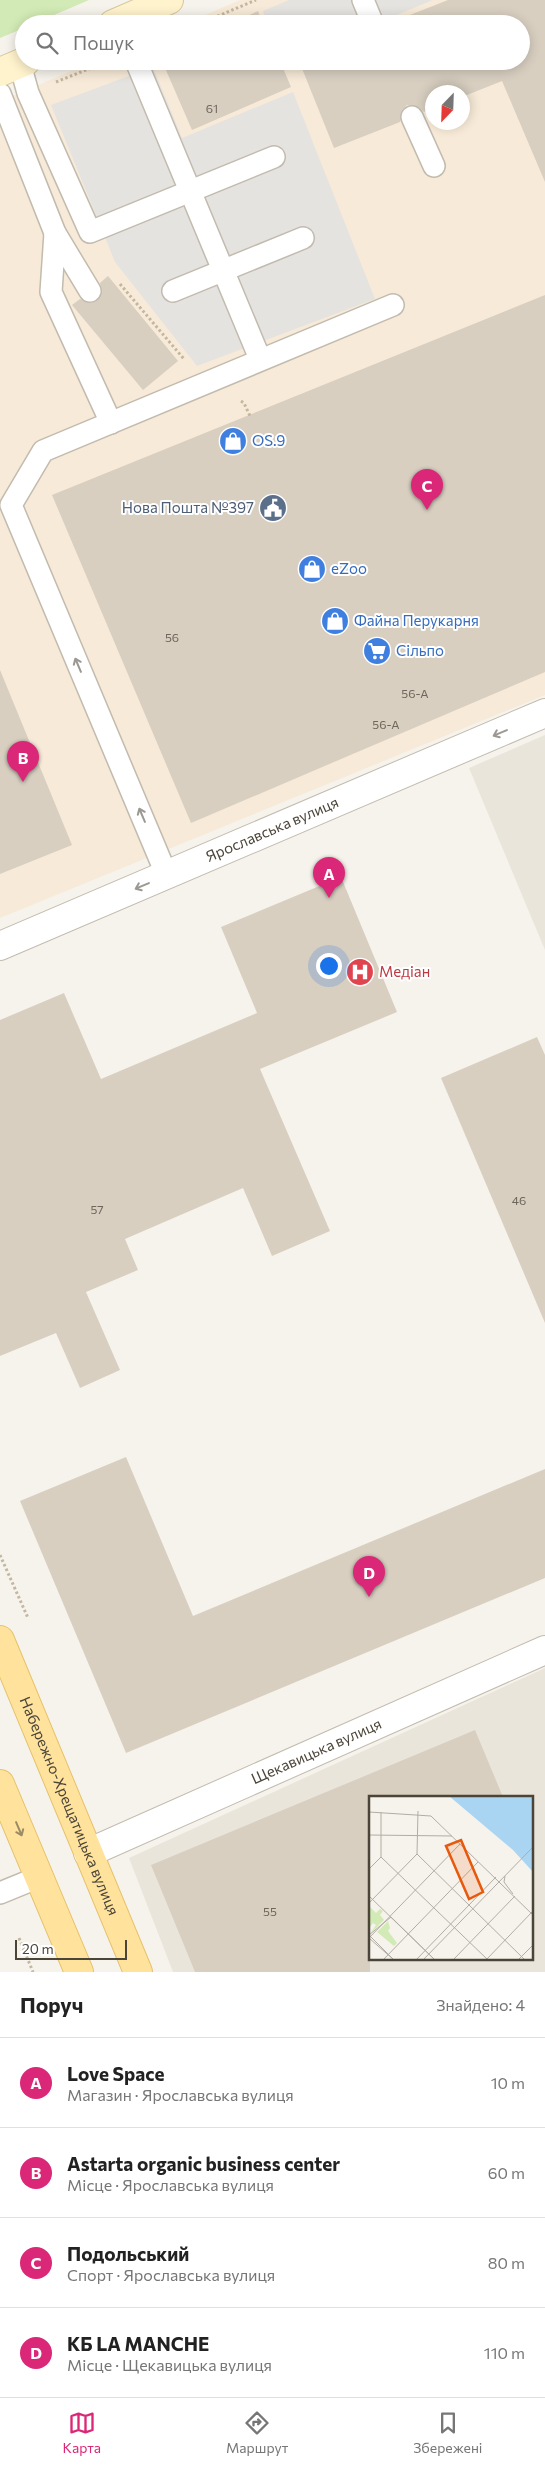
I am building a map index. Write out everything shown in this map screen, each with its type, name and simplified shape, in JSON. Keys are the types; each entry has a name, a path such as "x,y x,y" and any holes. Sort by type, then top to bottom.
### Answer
{"main road":[{"path":"134,15 169,0"},
{"name":"Набережно-Хрещатицька вулиця","path":"0,1640 138,1972"},
{"path":"0,1784 79,1972"}],"street":[{"name":"Ярославська вулиця","path":"0,946 545,713"},
{"name":"Щекавицька вулиця","path":"88,1853 545,1650"}],"lane":[{"path":"363,0 369,15"},
{"path":"17,70 90,232 190,193 274,157"},
{"path":"140,70 260,359"},
{"path":"0,94 55,233 90,291"},
{"path":"412,117 434,166"},
{"path":"55,233 51,292 111,423"},
{"path":"173,291 303,238"},
{"path":"167,876 11,505 43,451 393,304"},
{"path":"0,1893 39,1877"}],"path":[{"path":"220,15 256,0"},
{"path":"115,279 193,370 244,404 250,416"},
{"path":"19,1938 33,1972"}],"shaded area":[{"path":"240,0 545,0 545,695 0,918 0,101 74,70 530,70 530,15 205,15"},
{"path":"289,0 433,0 397,15 265,15 263,11"},
{"path":"145,70 154,70 182,138 293,92 375,299 197,366 115,262 51,105"},
{"path":"545,735 545,950 469,768"},
{"path":"545,1668 545,1972 173,1972 129,1858"}],"green space":[{"path":"0,0 89,0 54,15 15,15 15,32 0,38"}],"building":[{"path":"448,0 545,0 545,182 502,81 470,94 470,85 425,85 425,112 419,107 407,105 402,110 400,122 334,148 303,70 530,70 530,15 410,15"},
{"path":"258,11 260,15 249,15"},
{"path":"166,70 284,70 291,87 192,130"},
{"path":"108,276 178,361 143,390 72,305 80,299 90,303 97,301 102,291 100,283"},
{"path":"545,295 545,672 191,823 52,495"},
{"path":"0,670 72,845 0,874"},
{"path":"341,877 397,1012 260,1069 330,1231 272,1256 243,1188 125,1239 138,1270 86,1292 120,1370 80,1388 56,1333 0,1356 0,1020 64,993 101,1079 257,1013 221,927"},
{"path":"537,1037 545,1055 545,1323 441,1078"},
{"path":"126,1457 193,1616 545,1469 545,1578 126,1753 20,1501"},
{"path":"475,1730 503,1796 369,1796 370,1972 195,1972 151,1865"}],"place":[{"name":"OS.9","path":"233,441"},
{"name":"Нова Пошта №397","path":"273,508"},
{"name":"Подольський","path":"427,510"},
{"name":"eZoo","path":"312,569"},
{"name":"Файна Перукарня","path":"335,621"},
{"name":"Сільпо","path":"377,651"},
{"name":"Astarta organic business center","path":"23,782"},
{"name":"Love Space","path":"329,898"},
{"name":"Медіан","path":"360,972"},
{"name":"КБ LA MANCHE","path":"369,1597"}]}
